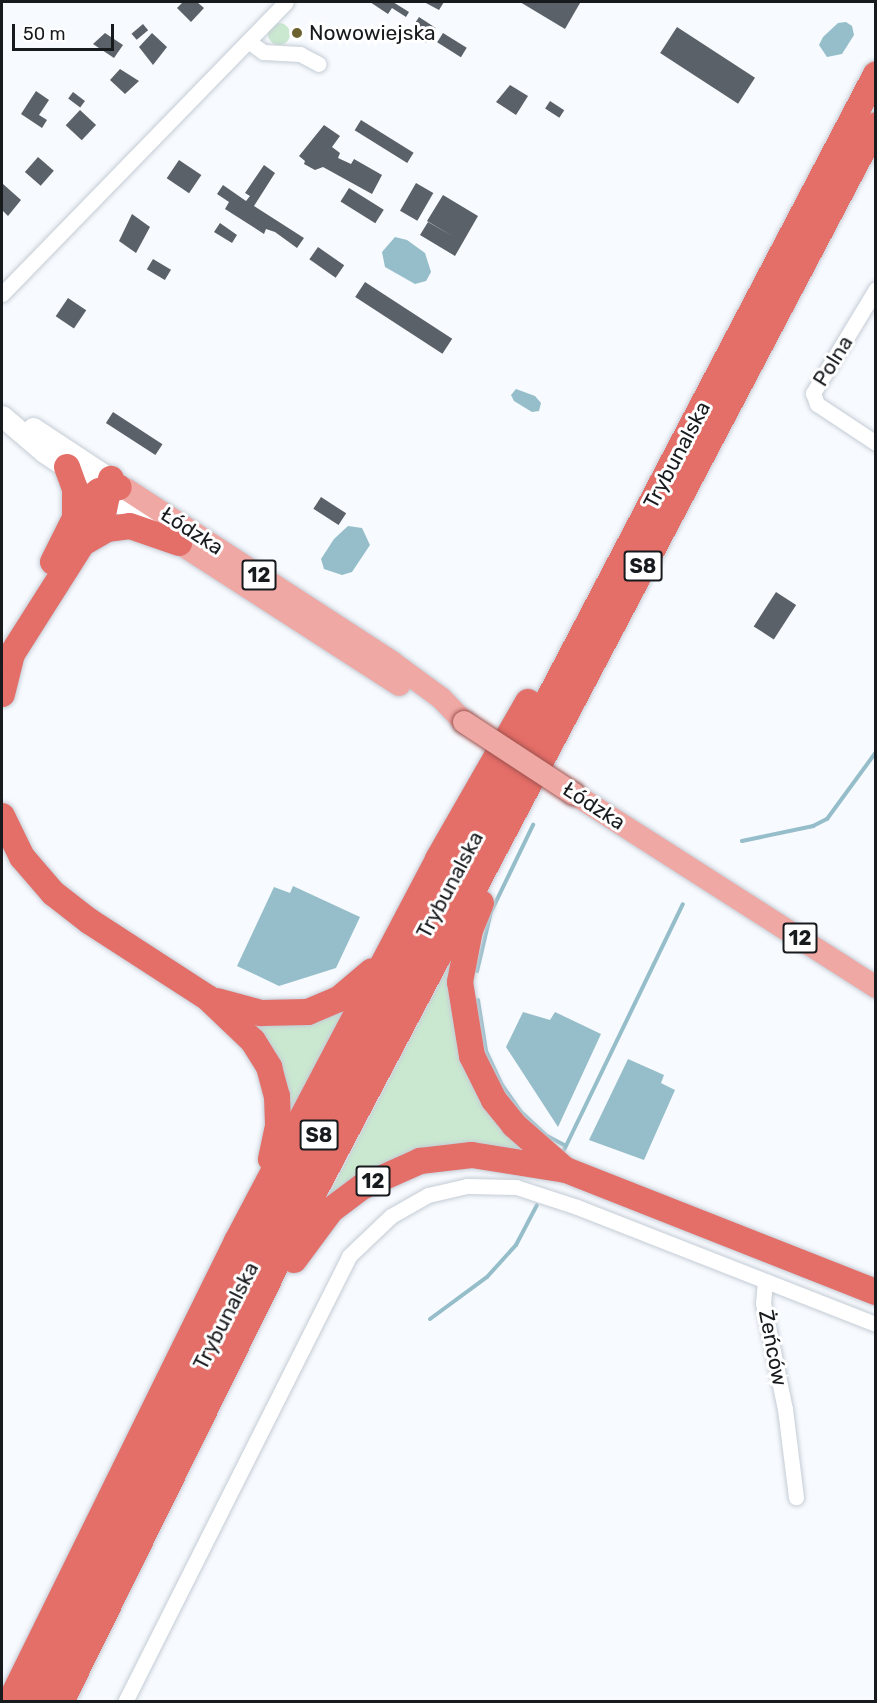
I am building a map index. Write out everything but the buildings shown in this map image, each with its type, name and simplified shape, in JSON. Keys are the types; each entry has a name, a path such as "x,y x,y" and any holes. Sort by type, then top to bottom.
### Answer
{"highway":[{"name":"Trybunalska","path":"36,1701 265,1240 876,74"},
{"name":"Trybunalska","path":"61,1701 244,1330 876,125"},
{"path":"66,467 75,489 75,517"},
{"path":"2,653 85,501 112,488"},
{"path":"79,547 112,488"},
{"name":"12","path":"2,694 12,654 79,547 102,531 124,526 142,527 179,543"},
{"path":"10,1701 237,1241 394,942 466,808 562,645 613,575"},
{"path":"529,783 470,930 460,982 461,1006 472,1056 494,1100 514,1125 566,1170"},
{"path":"2,816 28,865 59,898 208,998 257,1047 269,1067 278,1102 274,1149 237,1241"},
{"path":"208,998 268,1014 315,1010 357,986 394,942"},
{"name":"12","path":"244,1330 331,1210 393,1171 420,1161 472,1155 566,1170 876,1292"}],"main road":[{"name":"Łódzka","path":"2,414 66,467 112,488 179,543 363,662 464,722 876,987"},
{"name":"Łódzka","path":"2,414 112,488 392,662 441,698 464,722"}],"street":[{"path":"2,294 286,2"},
{"path":"248,41 263,52 300,54 319,64"},
{"name":"Polna","path":"876,289 813,393 817,404 876,443"},
{"path":"125,1701 349,1256 391,1216 428,1195 467,1185 516,1187 765,1281"},
{"name":"Żeńców","path":"796,1497 785,1409 763,1303 765,1281 876,1324"}],"green space":[{"path":"279,23 287,26 290,34 287,42 279,45 271,42 268,34 271,26"},
{"path":"448,967 453,967 455,1004 531,1156 474,1145 324,1204"},
{"path":"351,1001 291,1118 245,1018"}],"water":[{"path":"846,22 852,26 854,35 842,54 827,57 819,45 823,37 838,23"},
{"path":"395,237 407,240 425,253 431,272 426,281 415,284 385,267 382,252"},
{"path":"516,389 535,396 541,403 539,411 532,412 514,401 511,395"},
{"path":"348,526 362,528 370,545 352,572 342,575 324,569 321,559 334,539"},
{"path":"293,886 360,917 336,968 279,986 237,966 274,887 290,893"},
{"path":"523,1012 550,1020 555,1012 601,1034 558,1127 506,1047"},
{"path":"628,1059 664,1075 661,1083 675,1090 644,1160 589,1140"}],"waterway":[{"path":"742,841 813,826 827,819 876,752"},
{"path":"477,971 491,912 533,825"},
{"path":"564,1150 683,904"},
{"path":"478,1000 486,1051 502,1085 521,1112 547,1136 566,1146"},
{"path":"430,1319 487,1277 516,1245 537,1205"}],"place":[{"name":"Nowowiejska","path":"297,33"}]}
